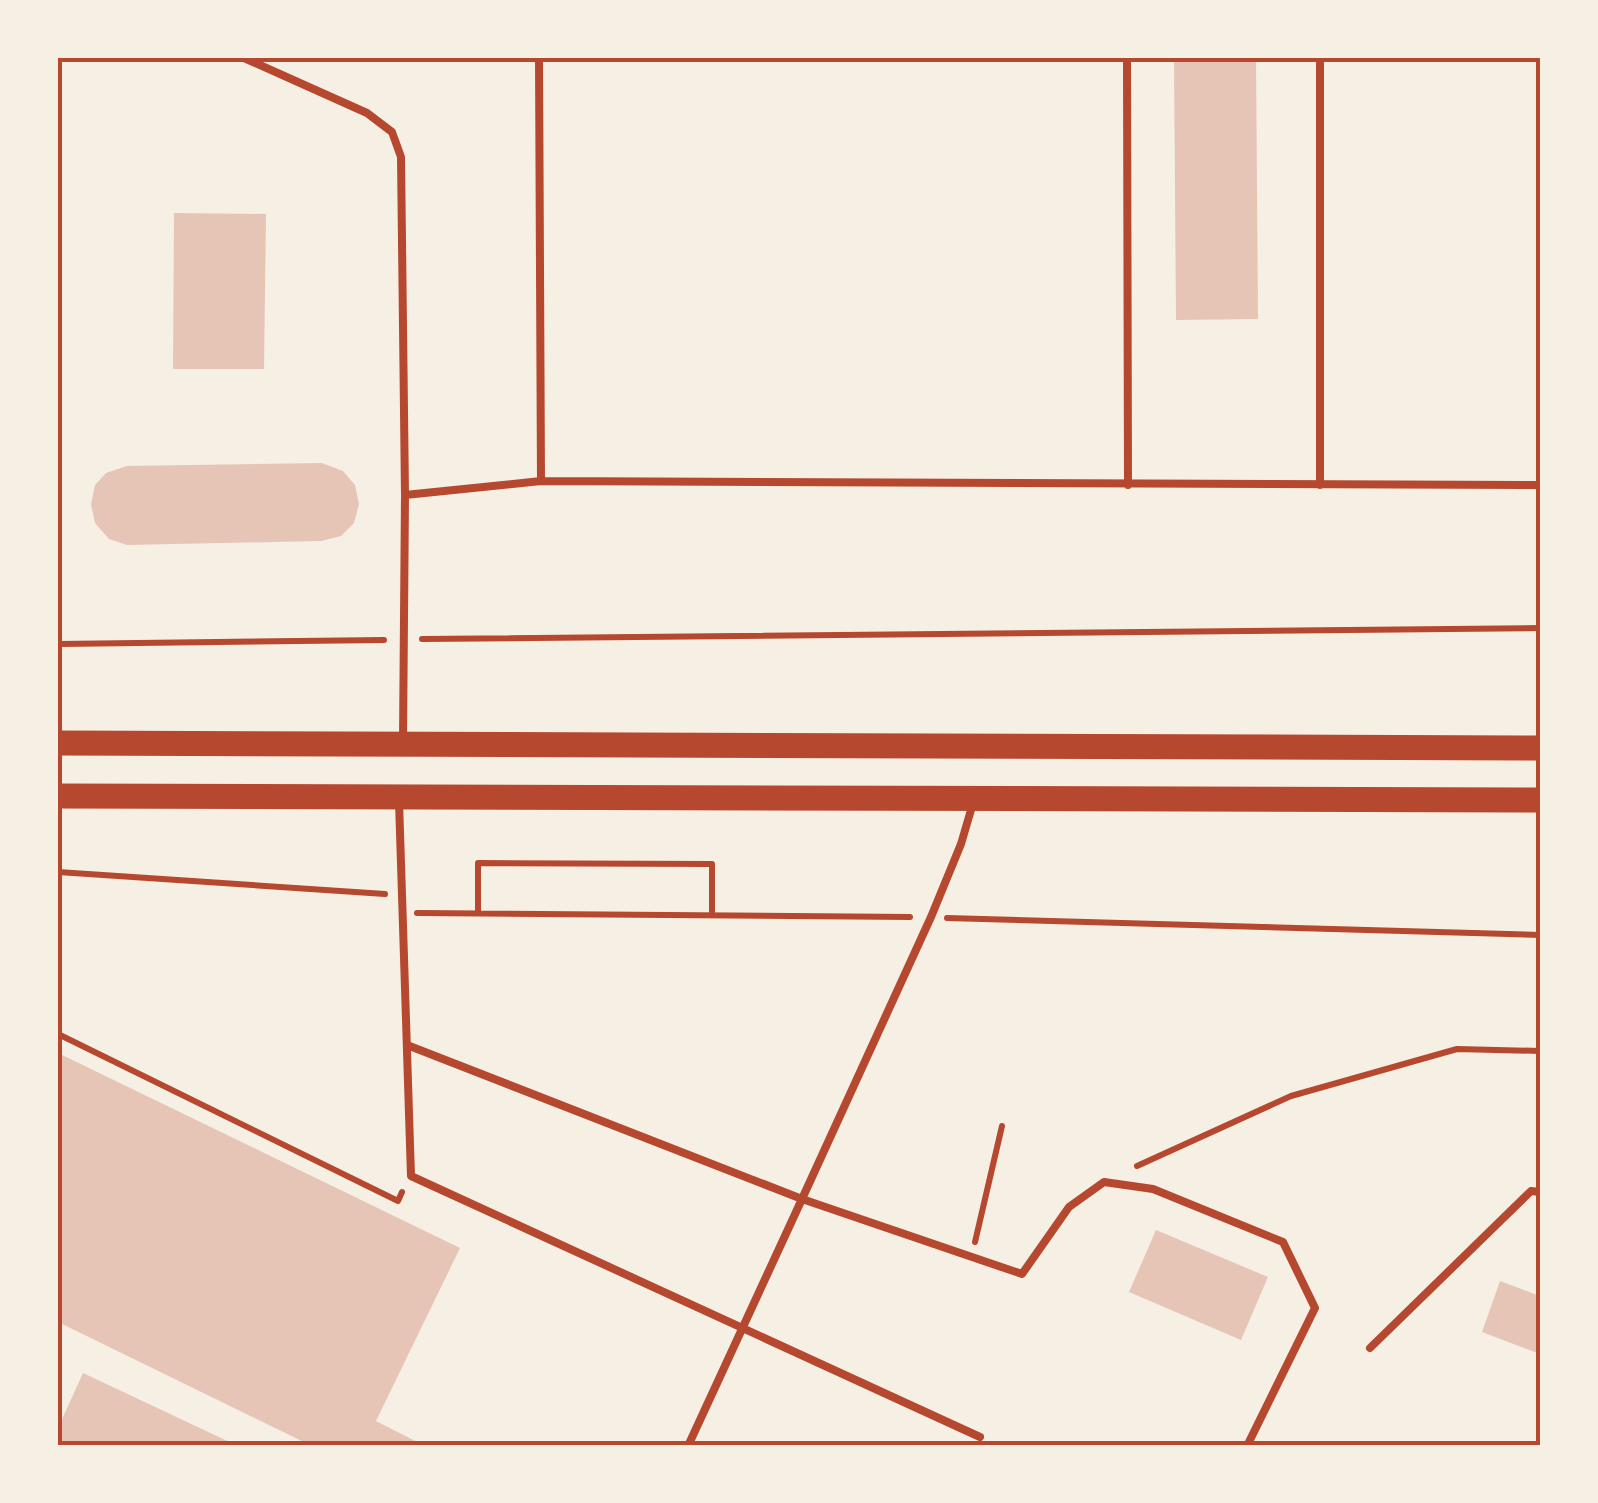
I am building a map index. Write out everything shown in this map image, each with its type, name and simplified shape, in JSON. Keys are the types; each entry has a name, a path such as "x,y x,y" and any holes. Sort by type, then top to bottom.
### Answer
{"main road":[{"path":"58,743 1540,748"},
{"path":"58,796 1540,800"}],"lane":[{"path":"244,58 366,113 392,132 400,157 405,495 402,746"},
{"path":"539,58 541,481"},
{"path":"1127,58 1128,485"},
{"path":"1320,58 1320,485"},
{"path":"405,495 541,481 1540,485"},
{"path":"399,797 411,1176 980,1437"},
{"path":"688,1446 932,916 975,797"},
{"path":"407,1045 802,1198 1022,1274 1070,1207 1104,1182 1154,1190 1283,1242 1315,1308 1247,1446"},
{"path":"1370,1348 1531,1191 1540,1192"}],"path":[{"path":"420,639 1540,628"},
{"path":"58,644 390,640"},
{"path":"478,912 478,864 712,864 712,915"},
{"path":"58,872 382,892"},
{"path":"417,913 924,917"},
{"path":"960,918 1540,935"},
{"path":"58,1034 398,1201 411,1176"},
{"path":"1104,1182 1290,1096 1457,1049 1540,1051"},
{"path":"972,1257 1002,1126"}],"building":[{"path":"1174,58 1256,58 1258,319 1176,320"},
{"path":"174,213 266,214 264,369 173,369"},
{"path":"322,463 343,471 355,485 359,504 354,523 341,536 321,541 127,545 109,539 95,523 91,504 95,485 106,473 127,466"},
{"path":"58,1053 460,1248 376,1421 425,1446 312,1446 58,1322"},
{"path":"1156,1230 1268,1277 1241,1340 1129,1292"},
{"path":"1500,1281 1540,1296 1540,1354 1482,1332"},
{"path":"83,1373 238,1446 58,1446 58,1428"}]}
